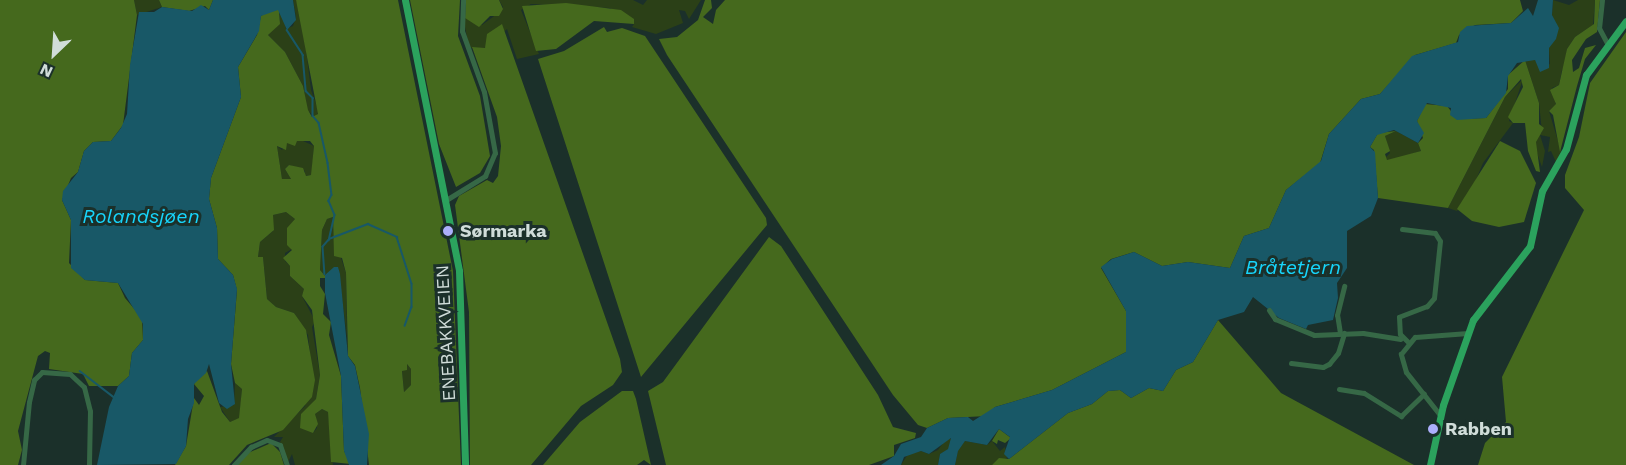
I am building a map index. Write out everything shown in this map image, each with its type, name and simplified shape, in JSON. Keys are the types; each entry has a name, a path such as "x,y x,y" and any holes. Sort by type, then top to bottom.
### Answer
{"main road":[{"name":"ENEBAKKVEIEN","path":"405,0 446,198 461,288 465,465"},
{"path":"1430,465 1440,415 1468,333 1485,300 1530,246 1542,190 1566,149 1580,89 1607,43 1626,21"}],"street":[{"path":"446,198 460,192 487,174 495,150 484,92 462,31 463,0"},
{"path":"1602,0 1599,28 1607,43"},
{"path":"1401,339 1401,313 1427,306 1434,298 1440,241 1435,233 1402,229"},
{"path":"1291,363 1323,367 1329,364 1338,353 1342,333 1337,315 1344,286"},
{"path":"1269,310 1275,319 1305,333 1342,333 1401,339 1408,342"},
{"path":"1440,415 1402,365 1401,354 1408,342 1430,333 1468,333"},
{"path":"22,465 29,402 36,378 42,372 70,374 84,387 90,411 89,465"},
{"path":"1339,390 1364,393 1399,416 1424,394"},
{"path":"234,465 255,445 270,440 281,448 287,465"}],"green space":[{"path":"0,0 134,0 137,15 123,125 111,141 93,142 84,151 78,172 71,178 62,200 71,220 69,263 85,280 118,283 125,298 142,318 143,340 132,353 129,376 118,386 89,386 83,374 49,369 50,353 45,351 38,356 18,431 22,450 18,465 0,465"},
{"path":"134,0 159,0 162,7 137,15"},
{"path":"159,0 213,0 209,10 205,6 189,11 162,7"},
{"path":"293,0 296,0 302,17 311,90 319,112 315,117 307,110 303,86 285,52 268,35 280,21 280,14 284,17 286,29 293,26 296,17"},
{"path":"296,0 398,0 453,271 461,465 369,465 360,388 355,365 348,356 346,273 342,258 334,256 333,217 327,219 322,230 320,270 327,278 320,278 320,286 325,294 323,314 331,322 329,335 341,376 344,451 351,464 331,462 328,412 322,409 315,414 318,424 313,433 300,428 301,414 316,399 320,375 312,310 302,296 304,289 290,276 290,266 283,258 292,250 287,245 287,228 295,219 286,212 273,215 274,230 260,242 258,257 263,257 267,299 276,307 294,313 306,330 315,380 312,397 283,430 247,445 229,465 175,465 186,446 194,398 199,405 204,396 194,384 197,378 207,371 222,412 230,422 239,418 242,389 235,383 231,364 237,290 233,275 218,259 217,228 209,199 211,178 241,97 238,67 257,35 261,16 270,10 279,10 280,24 268,35 285,52 303,86 308,110 312,117 318,114","holes":["297,141 310,141 314,146 311,175 306,176 303,168 289,165 285,169 291,179 282,179 277,146 286,150 287,143 295,146","407,364 411,369 411,385 404,392 402,371 407,370"]},
{"path":"410,0 460,0 458,36 480,96 490,156 480,173 456,187 439,144"},
{"path":"466,0 499,0 503,9 499,16 490,16 479,27 465,18"},
{"path":"499,0 633,0 643,5 647,0 701,0 689,19 685,11 679,10 683,23 656,34 632,27 634,24 610,8 531,4 521,10 539,54 517,59 507,29 481,51 469,47 463,17 482,25 501,11 503,7"},
{"path":"705,0 711,0 712,8 703,17 713,24 716,10 725,0 1520,0 1523,11 1511,23 1475,25 1459,35 1456,43 1415,55 1380,94 1361,99 1329,134 1320,163 1286,190 1269,228 1244,236 1230,268 1188,262 1162,266 1134,252 1111,259 1101,268 1126,311 1126,352 1052,390 995,407 987,416 948,418 927,428 918,425 893,395 667,55 659,39 677,37 698,20"},
{"path":"1553,0 1569,5 1578,0 1595,0 1593,25 1575,37 1567,49 1566,67 1562,70 1559,85 1552,88 1556,105 1549,111 1561,151 1556,162 1551,151 1548,152 1550,137 1540,135 1545,151 1542,167 1536,150 1536,138 1542,132 1539,103 1525,60 1535,60 1540,67 1550,64 1549,48 1558,28 1552,15"},
{"path":"1595,0 1600,0 1597,32 1586,39 1572,60 1573,72 1579,68 1585,48 1596,45 1585,59 1560,152 1553,115 1549,111 1556,104 1550,90 1559,85 1567,49 1575,37 1594,24"},
{"path":"566,3 621,10 634,19 634,24 594,21 556,49 536,51 522,6"},
{"path":"502,24 620,359 622,372 613,385 581,406 531,465 470,465 469,312 455,205 459,196 487,180 493,183 498,176 501,146 497,117 472,47 485,48 487,34"},
{"path":"604,27 607,32 622,28 645,36 766,218 767,225 641,377 538,59 564,51"},
{"path":"1626,32 1626,465 1478,465 1485,443 1506,422 1502,377 1584,210 1565,188 1565,175 1579,137 1590,83"},
{"path":"1525,60 1539,103 1539,124 1544,128 1536,142 1540,172 1536,171 1528,151 1525,123 1513,123 1508,117 1523,87 1521,79 1505,97 1448,208 1378,198 1374,150 1370,147 1378,133 1396,131 1385,136 1390,151 1385,154 1387,160 1421,151 1418,143 1423,138 1417,121 1425,104 1447,106 1457,119 1486,118 1508,89 1508,75"},
{"path":"1523,79 1509,121 1513,123 1483,163 1471,192 1457,211 1448,208 1505,97"},
{"path":"1396,131 1418,143 1421,151 1391,161 1384,159 1390,153 1385,136"},
{"path":"301,140 314,146 312,175 305,176 305,171 289,165 285,169 291,179 282,179 277,146 282,150 287,143"},
{"path":"1500,141 1520,151 1536,183 1524,222 1499,227 1472,221 1457,209"},
{"path":"286,212 295,219 287,230 287,242 292,249 285,253 285,261 290,266 290,276 305,290 302,296 315,321 312,327 320,375 316,399 309,408 313,433 317,428 315,414 322,409 328,412 333,465 295,465 292,454 288,462 280,442 283,437 274,437 305,406 310,353 308,335 294,313 276,307 267,299 263,257 258,257 260,242 273,231 273,215"},
{"path":"333,217 333,234 346,273 347,337 338,268 325,275 320,270 322,230 327,219"},
{"path":"769,237 781,246 878,395 893,427 916,433 915,438 894,445 894,456 869,465 666,465 648,391 663,382"},
{"path":"1218,320 1281,393 1414,465 992,465 999,458 1009,459 1068,413 1092,404 1108,391 1120,390 1131,398 1149,388 1163,391 1176,370 1193,362"},
{"path":"407,364 411,369 411,385 404,392 402,370"},
{"path":"235,383 242,389 240,418 230,422 220,407 234,405"},
{"path":"622,391 633,391 651,465 644,460 637,465 543,465 580,422"},
{"path":"999,429 1011,438 1005,443 998,440 997,444 992,441"},
{"path":"946,439 952,439 949,449 940,454 938,465 901,465 908,454 921,451 929,454 938,450"},
{"path":"965,441 987,445 992,441 1000,451 1005,447 1007,458 992,465 955,465 958,450"},
{"path":"271,443 280,452 284,465 237,465 248,453"}],"water":[{"name":"Rolandsjøen","path":"213,0 293,0 296,20 287,30 278,10 261,16 259,31 238,67 241,97 211,178 209,199 217,228 218,259 233,275 237,289 231,364 235,404 227,409 219,403 209,364 206,373 194,384 194,403 188,419 186,446 176,464 97,465 109,407 118,386 129,376 132,353 143,340 143,324 118,283 85,280 71,268 71,220 62,200 63,191 78,172 84,151 93,142 111,141 121,128 127,114 130,65 139,12 154,12 162,7 192,11 201,5 209,10"},
{"name":"Bråtetjern","path":"1538,0 1553,0 1552,15 1559,28 1556,39 1549,48 1549,68 1540,72 1535,60 1517,63 1508,76 1506,93 1486,118 1457,120 1450,115 1451,108 1427,103 1417,121 1424,133 1418,143 1394,130 1377,135 1370,147 1375,152 1378,198 1371,216 1347,231 1347,268 1337,283 1338,298 1333,320 1308,325 1306,329 1279,318 1253,297 1244,312 1218,320 1193,362 1176,370 1163,391 1149,388 1131,398 1120,390 1108,391 1092,404 1068,413 1009,459 1004,454 1010,437 999,429 987,445 965,441 958,451 955,465 938,465 940,454 948,449 951,438 929,454 921,451 904,457 901,465 881,465 894,456 901,444 921,437 927,428 948,418 968,417 973,421 995,407 1052,390 1126,352 1126,311 1101,267 1112,259 1134,252 1162,266 1188,262 1230,268 1244,236 1269,228 1286,190 1321,161 1329,134 1361,99 1380,94 1412,56 1458,42 1460,32 1467,26 1511,23 1528,8 1533,16"},
{"path":"334,267 338,267 340,274 348,356 355,366 369,434 367,465 349,465 344,451 341,376 325,293 325,275"}],"waterway":[{"path":"287,30 303,55 306,91 313,98 313,116 319,123 328,163 332,195 329,201 335,215 329,240 323,247 325,274"},
{"path":"329,239 368,224 397,237 412,284 412,307 405,326"},
{"path":"80,371 115,398"}],"place":[{"name":"Sørmarka","path":"448,231"},
{"name":"Rabben","path":"1433,429"}]}
